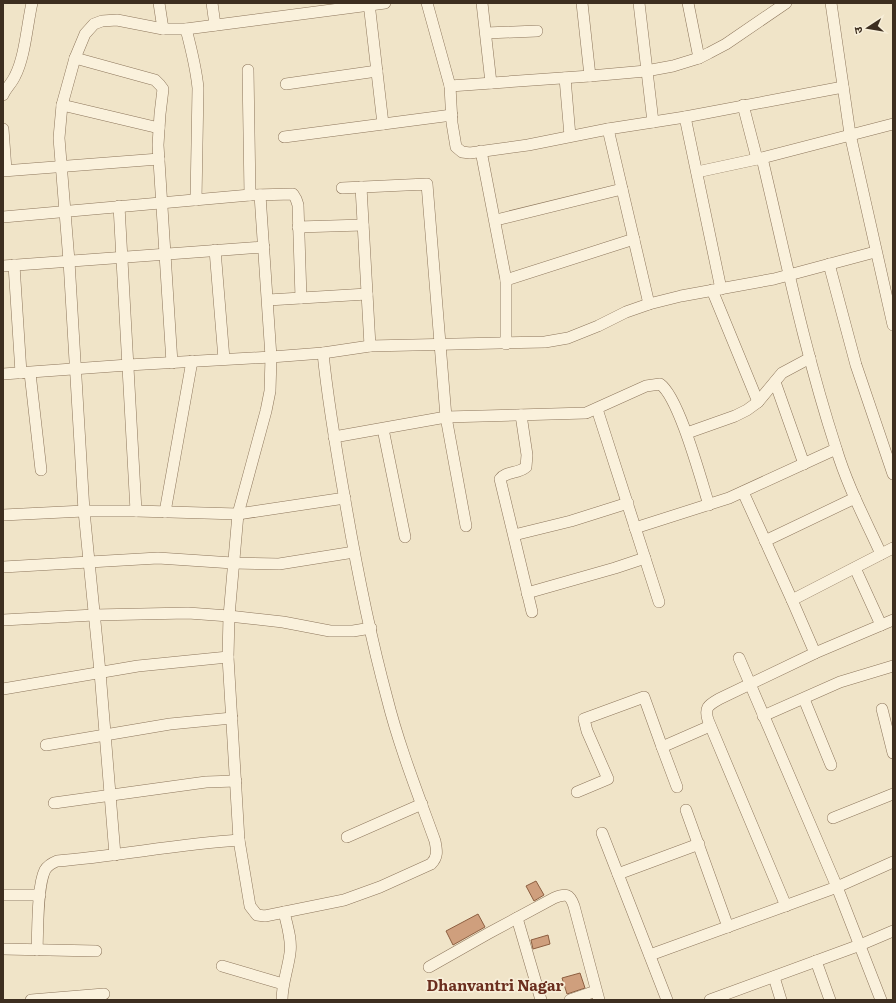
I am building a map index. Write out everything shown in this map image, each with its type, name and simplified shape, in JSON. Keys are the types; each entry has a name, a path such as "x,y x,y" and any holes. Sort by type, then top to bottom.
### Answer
{"street":[{"path":"3,95 6,88 15,78 19,67 32,3"},
{"path":"159,3 163,29"},
{"path":"212,3 215,25"},
{"path":"293,3 294,14"},
{"path":"115,855 106,735 84,511 69,261 59,138 62,105 75,58 85,34 94,24 102,21 117,20 163,29 186,29 385,3"},
{"path":"427,3 450,86 456,147 462,152 470,153 528,144 608,129 685,117 843,87"},
{"path":"482,3 490,83"},
{"path":"582,3 590,76"},
{"path":"640,3 652,122"},
{"path":"688,3 699,58"},
{"path":"450,86 646,71 673,66 699,58 726,44 786,3"},
{"path":"831,3 850,134 893,325"},
{"path":"369,4 383,124"},
{"path":"186,29 194,58 198,88 196,200"},
{"path":"486,33 536,31"},
{"path":"75,58 155,80 163,89 159,128 159,159 172,363"},
{"path":"248,70 255,195 264,247 268,300 271,357 270,391 238,514 229,616 228,657 239,840 250,906 257,915 265,916 351,897 380,887 431,864 436,859 437,850 387,699 370,628 354,552 334,437 323,353"},
{"path":"286,84 377,71"},
{"path":"565,78 570,136"},
{"path":"62,105 159,128"},
{"path":"742,105 759,158 810,358 836,449 855,498 881,554"},
{"path":"284,137 452,115"},
{"path":"685,117 697,172 717,290 758,402"},
{"path":"697,172 893,124"},
{"path":"3,129 5,171 159,159"},
{"path":"608,129 649,304"},
{"path":"481,151 496,220 506,280 506,344"},
{"path":"342,188 427,184 446,417 466,526"},
{"path":"361,187 370,346"},
{"path":"496,220 622,189"},
{"path":"3,217 255,195 293,194 298,205 301,298"},
{"path":"119,206 136,511"},
{"path":"298,227 363,225"},
{"path":"506,280 634,239"},
{"path":"41,470 8,265 264,247"},
{"path":"215,250 224,360"},
{"path":"3,374 271,357 323,353 370,346 545,342 568,338 598,326 626,312 649,304 681,296 789,275 876,252"},
{"path":"829,264 856,365 893,474"},
{"path":"268,300 367,294"},
{"path":"687,433 735,416 758,402 782,373 810,358"},
{"path":"165,512 192,361"},
{"path":"775,382 804,464"},
{"path":"334,437 446,417 575,414 596,409 646,386 660,384 669,393 687,433 709,504"},
{"path":"596,409 628,503 659,602"},
{"path":"521,415 527,455 526,467 522,470 505,474 500,479 532,612"},
{"path":"383,429 405,537"},
{"path":"635,528 743,492 836,449"},
{"path":"743,492 815,654"},
{"path":"3,515 84,511 238,514 345,498"},
{"path":"765,541 855,498"},
{"path":"514,534 571,521 628,503"},
{"path":"792,600 893,548"},
{"path":"3,567 158,558 234,563 279,564 354,552"},
{"path":"527,593 645,558"},
{"path":"854,568 881,625"},
{"path":"3,620 188,613 290,623 330,631 353,631 370,628"},
{"path":"786,906 710,726 706,714 707,709 719,699 815,654 893,620"},
{"path":"3,689 100,672 175,662 228,657"},
{"path":"738,658 837,887 881,1000"},
{"path":"763,716 840,682 893,666"},
{"path":"577,792 608,779 587,731 584,719 644,697 677,787"},
{"path":"804,699 831,765"},
{"path":"882,709 893,753"},
{"path":"46,745 170,724 232,718"},
{"path":"662,747 710,726"},
{"path":"54,803 206,782 236,781"},
{"path":"833,818 893,794"},
{"path":"347,838 422,804"},
{"path":"686,810 728,926"},
{"path":"602,833 667,1000"},
{"path":"37,950 41,887 45,869 57,860 115,855 189,844 239,840"},
{"path":"618,874 699,844"},
{"path":"650,955 837,887 893,862"},
{"path":"3,895 41,887"},
{"path":"429,967 516,918 562,895 567,896 571,898 598,996 570,1000"},
{"path":"282,1000 283,984 290,953 290,942 284,912"},
{"path":"516,918 541,1000"},
{"path":"710,1000 736,995 774,977 860,946 893,931"},
{"path":"3,949 96,951"},
{"path":"816,962 830,1000"},
{"path":"222,966 283,984"},
{"path":"774,977 781,1000"},
{"path":"31,1000 104,994"}],"building":[{"path":"536,881 544,895 534,901 526,886"},
{"path":"478,914 485,927 453,945 446,931"},
{"path":"548,935 550,944 533,949 531,940"},
{"path":"580,973 585,988 567,994 562,978"}],"district":[{"name":"Dhanvantri Nagar","path":"495,984"}]}
